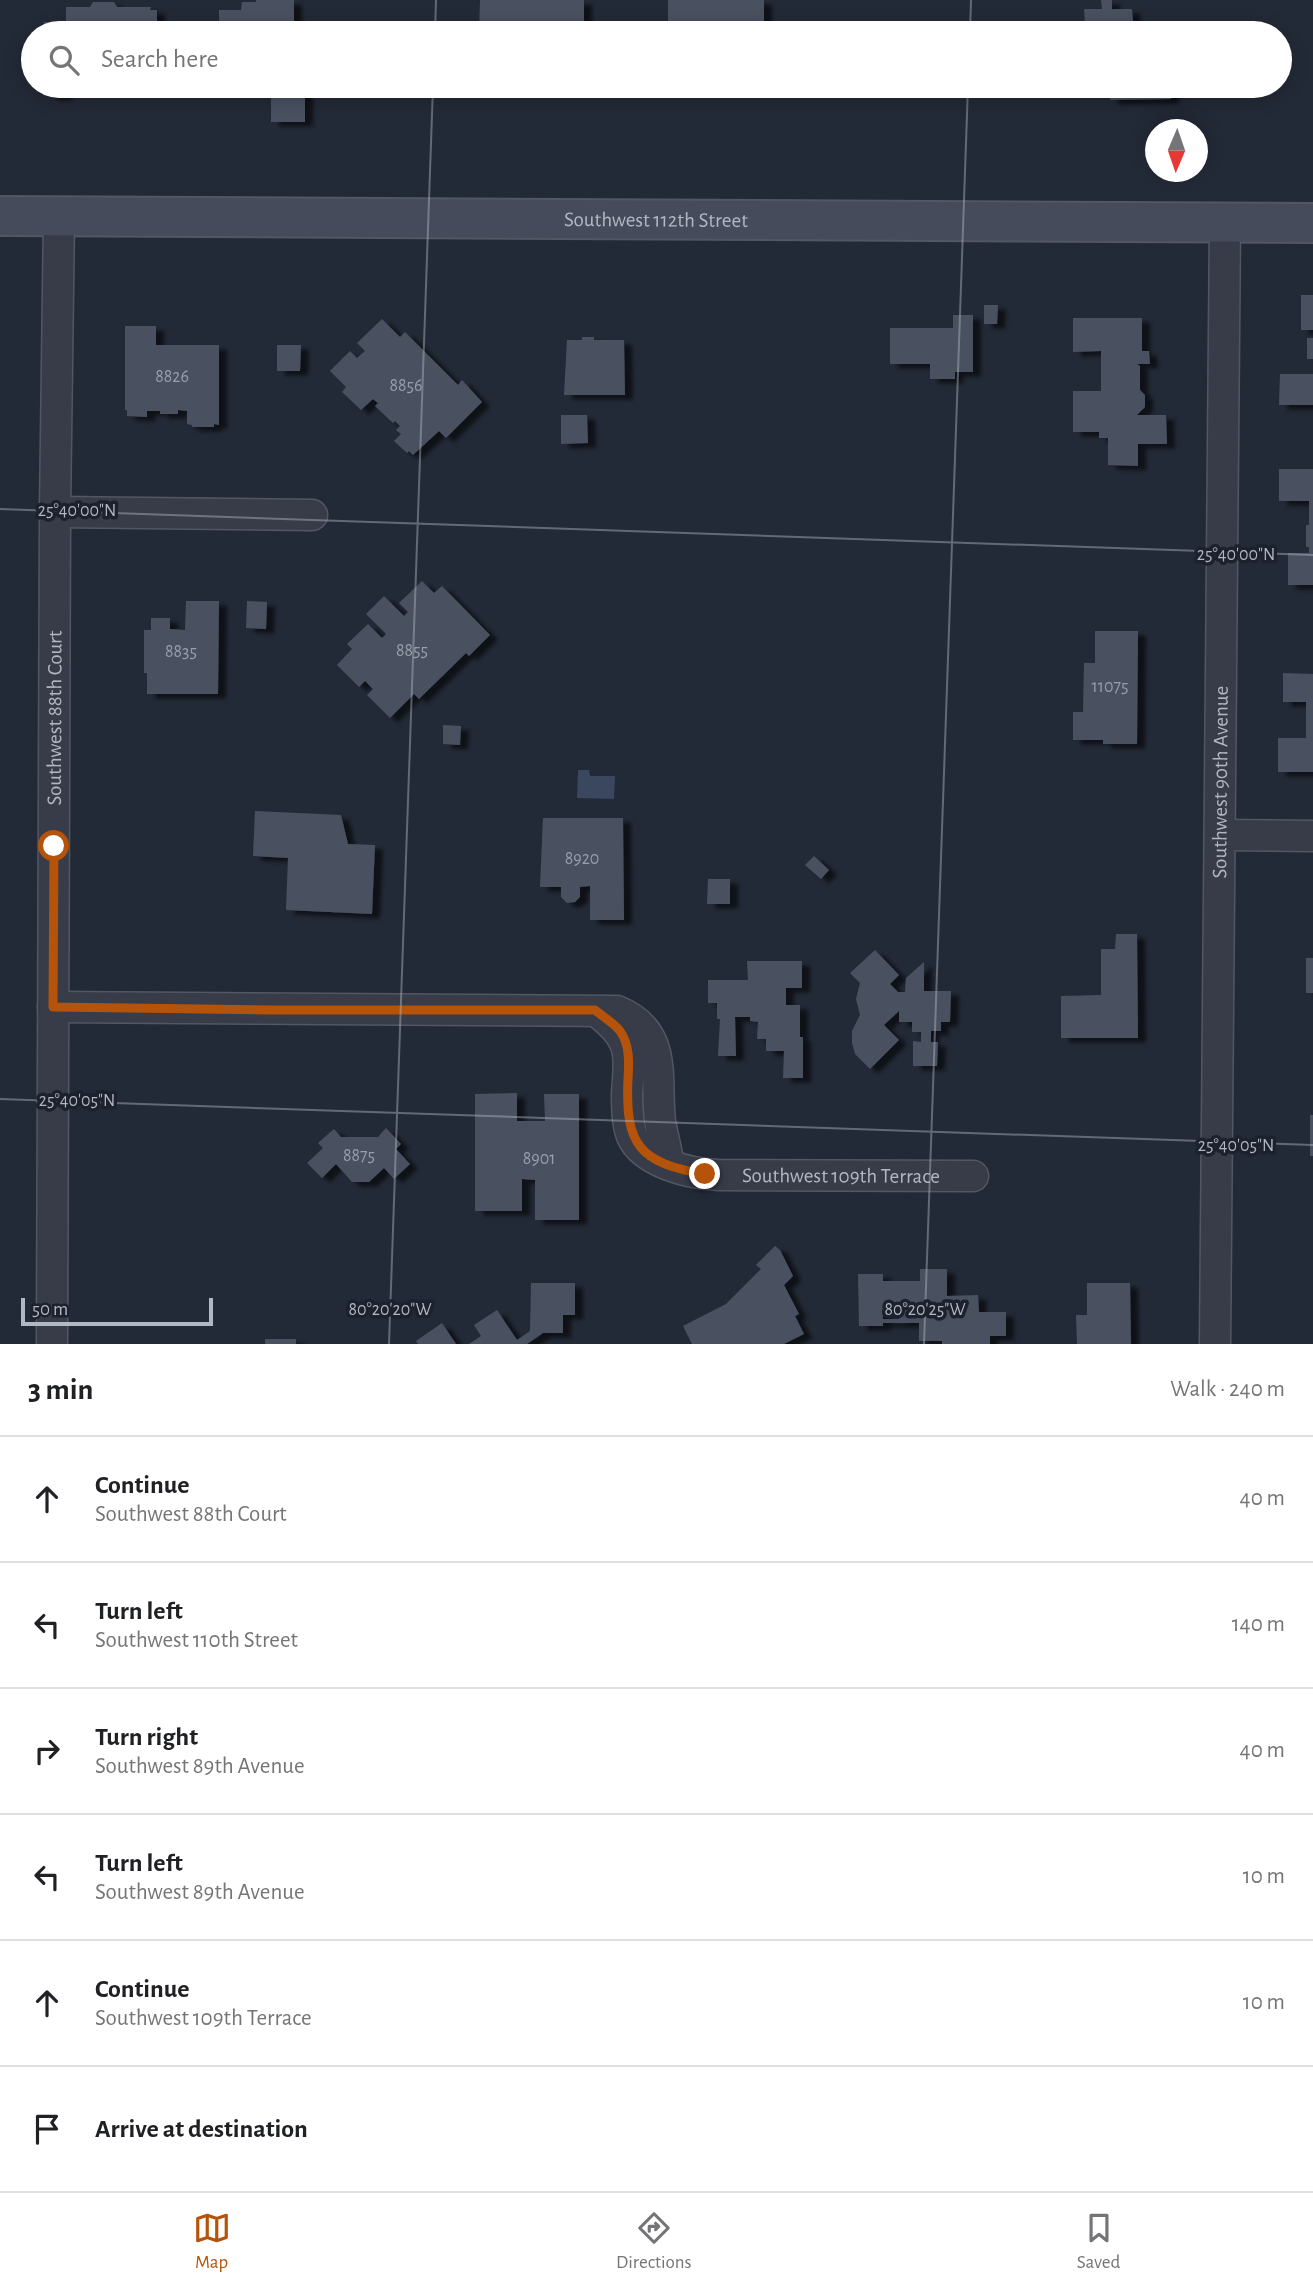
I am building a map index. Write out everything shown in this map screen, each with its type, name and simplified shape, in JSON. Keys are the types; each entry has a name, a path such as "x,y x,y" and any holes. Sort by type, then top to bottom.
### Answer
{"main road":[{"name":"Southwest 112th Street","path":"0,216 1313,223"}],"street":[{"name":"Southwest 88th Court","path":"52,1344 55,512 59,216"},
{"name":"Southwest 90th Avenue","path":"1215,1344 1225,222"},
{"path":"55,512 312,515"},
{"path":"1220,835 1313,836"},
{"name":"Southwest 109th Terrace","path":"53,1007 617,1011 630,1016 655,1051 659,1068 660,1121 667,1146 668,1164 705,1174 973,1176"}],"water":[{"path":"578,770 589,770 590,776 615,776 614,799 577,798"}],"building":[{"path":"294,0 294,21 219,21 219,10 241,10 242,2"},
{"path":"480,0 584,0 584,21 479,21"},
{"path":"668,0 764,0 764,21 668,21"},
{"path":"1101,0 1112,0 1112,9 1132,9 1133,21 1085,21 1084,9 1102,9"},
{"path":"93,2 114,2 117,7 151,7 150,10 157,10 157,21 66,21 66,7 90,7"},
{"path":"271,98 305,98 305,122 271,122"},
{"path":"1110,98 1171,98 1171,99"},
{"path":"1301,295 1313,295 1313,330 1301,330"},
{"path":"984,305 998,305 997,324 984,324"},
{"path":"953,315 973,315 973,372 955,372 955,379 930,379 930,364 890,364 890,328 953,328"},
{"path":"1073,318 1142,318 1142,351 1149,351 1150,364 1137,364 1140,366 1140,390 1145,395 1145,407 1137,415 1166,415 1167,444 1138,444 1138,466 1108,465 1108,438 1099,438 1099,432 1073,432 1073,391 1101,391 1101,351 1073,352"},
{"path":"382,319 400,337 405,332 458,385 462,380 482,402 446,438 439,431 413,455 394,441 401,434 396,430 400,426 375,406 378,403 373,399 361,410 342,392 346,387 330,371 350,351 357,358 365,351 357,343"},
{"path":"125,326 156,326 156,345 219,345 219,425 192,427 187,424 187,411 178,410 178,414 147,411 147,417 127,416"},
{"path":"582,337 594,337 594,340 624,340 625,395 564,395 567,340 582,340"},
{"path":"1307,338 1313,338 1313,359 1307,359"},
{"path":"277,345 301,345 300,371 277,371"},
{"path":"1280,374 1313,374 1313,405 1279,405"},
{"path":"561,415 587,415 588,443 561,444"},
{"path":"1279,469 1313,469 1313,585 1288,585 1288,553 1309,553 1309,547 1306,547 1306,525 1309,525 1309,501 1279,501"},
{"path":"422,581 434,593 442,586 490,635 469,656 466,653 419,699 414,694 390,718 367,695 373,689 365,681 359,687 337,665 352,649 347,644 368,624 382,638 386,634 366,614 384,596 404,616 408,612 399,603"},
{"path":"186,601 219,601 218,694 147,694 144,630 151,630 151,618 170,618 170,629 185,630"},
{"path":"247,601 267,602 266,629 246,628"},
{"path":"1095,631 1138,631 1137,744 1103,744 1103,740 1073,740 1073,712 1083,712 1084,663 1095,663"},
{"path":"1283,673 1313,674 1313,772 1278,772 1278,738 1306,738 1306,702 1283,702"},
{"path":"443,725 461,726 460,745 443,744"},
{"path":"255,811 341,815 348,844 375,845 372,914 286,910 288,858 253,856"},
{"path":"543,818 623,818 624,920 590,920 590,886 580,887 580,897 575,902 567,903 561,897 561,887 540,887"},
{"path":"814,856 829,870 821,879 805,865"},
{"path":"708,879 730,879 730,904 707,904"},
{"path":"1116,934 1137,934 1138,1038 1061,1038 1061,996 1101,995 1101,949 1115,949"},
{"path":"875,950 899,975 890,984 898,992 905,992 906,978 924,962 924,991 951,991 950,1022 941,1022 941,1031 931,1031 931,1042 938,1042 937,1066 913,1066 913,1041 921,1042 921,1032 912,1032 912,1022 899,1022 899,1011 884,1025 899,1040 870,1069 855,1054 852,1031 860,1015 856,999 860,983 850,973"},
{"path":"1306,958 1313,958 1313,993 1306,993"},
{"path":"747,961 802,961 802,988 786,988 786,1005 800,1005 803,1078 783,1078 784,1051 766,1051 766,1039 757,1039 758,1022 750,1021 750,1017 735,1017 736,1056 718,1056 720,1019 717,1019 717,1003 708,1003 708,980 748,980"},
{"path":"517,1093 517,1121 545,1121 544,1094 579,1094 579,1220 535,1220 535,1180 522,1179 522,1211 475,1211 475,1094"},
{"path":"1310,1115 1313,1115 1313,1156 1310,1156"},
{"path":"386,1128 401,1144 396,1149 410,1164 394,1179 384,1168 369,1182 352,1182 336,1164 322,1178 307,1163 323,1148 318,1143 334,1129 341,1137 378,1137"},
{"path":"775,1246 780,1250 793,1276 784,1285 799,1314 795,1316 804,1334 784,1344 692,1344 683,1326 726,1304 761,1269 756,1265"},
{"path":"920,1269 947,1269 947,1296 978,1295 979,1312 1006,1312 1006,1336 990,1336 990,1344 942,1344 942,1341 919,1341 919,1323 859,1326 858,1274 883,1274 883,1281 920,1281","holes":["883,1305 899,1305 899,1319 883,1319"]},
{"path":"531,1283 575,1283 575,1315 563,1315 563,1333 543,1333 527,1344 469,1344 481,1336 474,1325 497,1310 517,1340 530,1331"},
{"path":"1087,1283 1130,1283 1131,1344 1077,1344 1076,1315 1087,1315"},
{"path":"442,1323 456,1344 418,1344 416,1341"},
{"path":"265,1339 296,1339 296,1344 265,1344"}],"route":[{"path":"54,846 53,1007 595,1010 620,1031 627,1047 628,1119 637,1145 649,1155 679,1169 705,1174"}]}
